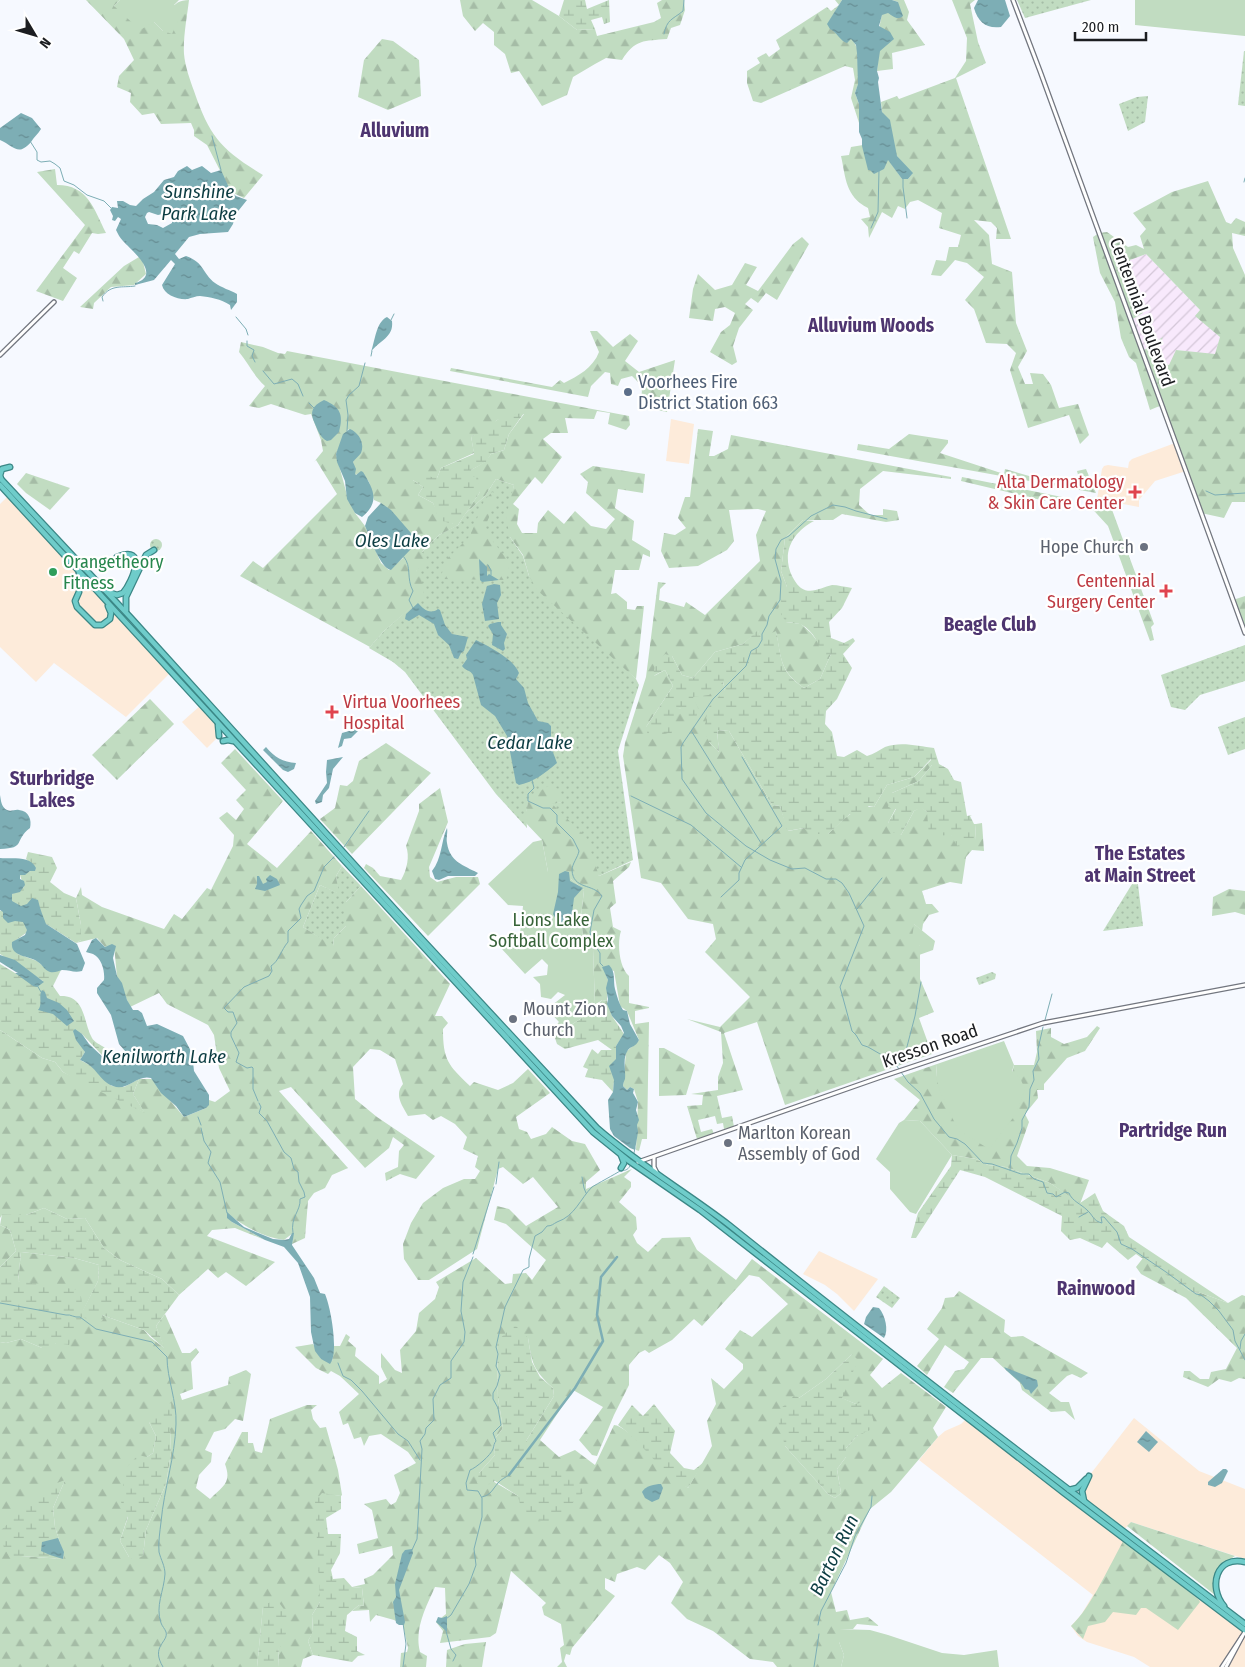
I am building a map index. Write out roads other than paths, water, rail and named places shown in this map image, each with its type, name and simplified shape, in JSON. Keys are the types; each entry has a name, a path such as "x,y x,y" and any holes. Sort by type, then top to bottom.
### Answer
{"highway":[{"path":"10,467 2,469 0,481 77,569 593,1132 700,1210 1245,1631"},
{"path":"0,481 131,618 603,1134 697,1201 1245,1624"},
{"path":"131,618 126,611 126,597 146,556 154,550"},
{"path":"101,586 114,595 125,591 136,568 136,563 135,559 129,555 124,554 117,557"},
{"path":"77,569 80,576 80,584"},
{"path":"79,592 75,600 77,607 95,625 102,625 110,619 110,610 104,598"},
{"path":"217,723 219,736"},
{"path":"223,741 234,742"},
{"path":"621,1154 624,1162 621,1168"},
{"path":"753,1251 766,1256"},
{"path":"1069,1490 1077,1488 1088,1476 1082,1491 1084,1501"},
{"path":"1125,1538 1129,1537 1134,1540"},
{"path":"1228,1611 1217,1594 1216,1576 1221,1568 1228,1563 1245,1562"}],"main road":[{"name":"Centennial Boulevard","path":"1013,0 1245,633"},
{"path":"0,355 54,302"},
{"name":"Kresson Road","path":"633,1163 1043,1023 1245,985"},
{"path":"654,1157 654,1167 657,1173"},
{"path":"1224,1667 1245,1631"}],"water":[{"path":"842,0 892,0 898,2 903,16 897,18 888,13 882,15 879,26 890,32 894,39 880,51 877,71 882,112 890,120 897,156 913,173 908,179 902,179 888,160 884,169 874,174 868,170 859,132 859,104 855,93 858,84 856,45 851,39 847,43 842,40 827,24"},
{"path":"978,0 1005,0 1010,16 1001,27 991,27 983,24 974,8"},
{"path":"21,113 32,118 41,129 27,146 19,150 0,140 0,128"},
{"name":"Sunshine Park Lake","path":"187,166 192,170 202,166 211,173 221,170 231,192 247,200 235,215 233,224 228,232 200,234 189,237 175,254 179,259 186,256 197,262 215,283 237,294 237,302 231,310 230,305 223,301 200,296 188,299 176,298 165,292 162,285 175,264 171,260 154,280 135,285 135,283 143,279 146,269 138,256 119,236 116,230 121,219 118,217 115,221 112,220 113,216 110,210 112,207 118,208 117,201 123,201 136,206 154,192 164,180 174,177 178,171","holes":["147,213 158,215 167,213 172,218 172,223 163,228 148,224 145,217"]},
{"path":"387,317 392,321 391,331 371,352 378,327 383,319"},
{"path":"324,400 334,405 341,416 339,432 331,440 327,441 320,434 312,416 314,407"},
{"path":"350,429 362,442 361,453 353,462 356,469 355,474 363,472 373,496 371,506 362,517 355,513 347,499 345,481 337,462 336,454 343,434"},
{"name":"Oles Lake","path":"381,503 391,510 417,540 391,570 379,558 365,526 368,517"},
{"path":"479,559 487,567 487,576 489,574 499,580 482,582 480,580"},
{"path":"500,585 501,595 497,603 499,619 485,621 482,604 487,586"},
{"path":"418,603 427,610 440,610 445,625 452,634 468,637 464,651 458,659 454,658 449,645 438,635 434,624 419,615 409,621 405,619 406,614"},
{"path":"501,622 507,634 503,651 492,645 493,634 488,626"},
{"name":"Cedar Lake","path":"476,640 512,663 519,673 516,679 524,688 528,703 538,721 548,723 551,726 551,747 557,763 530,782 519,785 516,783 507,736 495,716 481,705 473,675 462,666 467,659 466,655"},
{"path":"356,729 358,731 351,738 344,739 342,746 338,748 342,733"},
{"path":"266,747 279,758 296,763 294,769 288,772 283,770 263,750"},
{"path":"343,757 333,769 329,788 323,795 322,802 316,804 315,801 327,783 327,760"},
{"path":"0,795 5,809 8,811 18,810 25,812 31,822 30,828 17,845 0,849"},
{"path":"447,828 447,843 451,855 462,865 478,873 475,876 448,876 439,880 435,879 432,871 440,856"},
{"path":"0,858 25,859 30,861 36,868 35,871 20,875 20,879 24,881 25,885 20,892 12,894 12,901 21,906 27,904 32,898 38,900 46,924 77,944 85,963 82,971 62,970 50,972 35,960 17,954 14,951 12,942 25,935 27,930 23,922 15,921 8,923 3,918 3,912 0,910"},
{"path":"565,871 569,872 570,881 583,888 574,898 571,921 563,924 553,914 558,892 559,874"},
{"path":"270,875 277,879 280,885 265,891 255,889 257,876 259,876 263,884 267,882 266,879"},
{"name":"Kenilworth Lake","path":"96,938 105,947 112,944 116,946 113,958 117,976 122,983 127,1000 133,1010 138,1010 142,1013 147,1026 157,1024 183,1036 192,1053 194,1071 209,1095 209,1105 206,1108 184,1117 176,1106 161,1093 151,1078 141,1078 123,1087 113,1086 104,1081 90,1066 80,1060 85,1052 76,1040 73,1031 75,1029 106,1060 125,1061 134,1055 132,1052 125,1051 119,1044 111,1015 97,993 97,988 104,980 103,969 101,962 96,956 86,952 92,940"},
{"path":"0,955 15,960 44,982 37,987 33,986 15,973 18,973 0,962"},
{"path":"609,965 613,974 619,1003 623,1010 627,1011 630,1024 639,1040 626,1053 623,1086 627,1090 630,1087 634,1089 633,1093 638,1102 636,1110 639,1120 635,1150 614,1136 610,1129 608,1100 613,1092 614,1080 609,1066 616,1059 616,1046 624,1033 621,1026 612,1016 607,1004 606,988 608,980 602,967"},
{"path":"42,990 47,998 59,1003 67,1010 74,1021 67,1026 53,1014 38,1010"},
{"path":"227,1212 244,1227 273,1239 289,1239 292,1233 294,1233 292,1245 314,1278 320,1293 325,1294 332,1319 334,1350 330,1364 321,1359 315,1351 311,1332 310,1297 298,1263 284,1247 265,1240 232,1222 227,1218"},
{"path":"873,1307 879,1308 885,1318 886,1331 884,1338 864,1324 866,1317"},
{"path":"1004,1367 1037,1380 1038,1386 1031,1394"},
{"path":"1146,1431 1158,1442 1149,1452 1137,1442"},
{"path":"1223,1469 1228,1471 1222,1483 1215,1487 1208,1485 1208,1482"},
{"path":"661,1484 663,1488 659,1499 652,1502 645,1498 642,1492 645,1488"},
{"path":"58,1538 64,1552 63,1559 41,1551 42,1542"},
{"path":"412,1549 413,1553 399,1590 405,1622 404,1625 399,1625 396,1623 393,1602 396,1597 395,1584 402,1554 405,1550"},
{"path":"447,1616 446,1631 436,1622 438,1617"}],"waterway":[{"path":"664,34 668,23 683,11 684,0"},
{"path":"212,136 221,170"},
{"path":"30,141 37,152 37,160 41,162 50,161 55,164 60,168 64,181 74,185 87,195 104,201 111,208"},
{"path":"871,228 878,212 879,170"},
{"path":"903,178 907,218"},
{"path":"1244,182 1245,178"},
{"path":"103,301 102,297 105,293 113,288 135,286"},
{"path":"391,320 394,314"},
{"path":"236,317 246,329 248,335"},
{"path":"247,341 247,346 254,350 252,356 255,362"},
{"path":"371,356 372,351"},
{"path":"347,431 348,415 346,400 359,386 365,363"},
{"path":"263,371 274,384 292,379 298,384 303,396"},
{"path":"309,403 315,409"},
{"path":"1206,491 1215,495 1245,493"},
{"path":"887,519 833,505 811,516 789,536 781,540 776,549 775,559 781,581 780,600 769,616 762,634 762,640 758,647 751,651 746,666 713,699 683,743 681,747 682,779 706,813 746,846 770,860 792,869 805,868 826,879 836,879 842,883 849,893 864,926 840,987 852,1031 862,1045 894,1062 908,1082 920,1093 934,1119 949,1137 965,1144 983,1163 992,1164 1021,1174 1029,1174 1034,1179 1043,1182 1047,1193 1053,1194 1056,1197 1065,1192 1069,1193 1097,1221 1102,1223 1101,1217 1104,1217 1117,1232 1121,1244 1132,1249 1196,1294 1201,1295 1219,1311 1233,1330 1235,1341 1245,1360"},
{"path":"404,557 408,565 413,591 409,600 413,608"},
{"path":"488,565 491,575"},
{"path":"692,732 761,843"},
{"path":"721,897 739,880 739,873 745,860 782,826 742,757"},
{"path":"532,780 534,788 528,794 528,801 543,808 550,808 557,815 557,823 573,839 579,851 572,868 576,881 594,889 602,896 594,910 590,932 592,941 600,953 600,963 603,966"},
{"path":"631,796 691,825 741,867"},
{"path":"344,847 369,811"},
{"path":"258,1101 253,1089 253,1068 247,1068 236,1062 239,1053 231,1032 237,1023 233,1012 228,1012 224,1008 244,987 269,976 272,971 271,966 288,942 288,931 301,918 299,909 301,905 307,896 314,891 324,867 334,857"},
{"path":"857,909 882,878"},
{"path":"898,1065 904,1058 915,1016 921,982"},
{"path":"37,985 41,992"},
{"path":"1045,1020 1052,994"},
{"path":"1010,1170 1011,1156 1022,1128 1022,1120 1029,1107 1030,1089 1034,1080 1033,1071 1039,1059 1038,1049 1043,1027"},
{"path":"259,1103 261,1107 259,1113 267,1121 284,1152 291,1158 294,1169 298,1172 299,1182 304,1192 305,1197 300,1199 294,1218 293,1233"},
{"path":"198,1117 201,1125"},
{"path":"201,1128 204,1141 211,1152 208,1163 220,1182 227,1213"},
{"path":"634,1153 635,1148"},
{"path":"496,1184 499,1162"},
{"path":"446,1619 451,1615 469,1584 476,1565 474,1549 482,1517 482,1498 478,1491 467,1490 466,1483 470,1470 492,1452 496,1441 493,1433 501,1425 493,1393 500,1375 496,1366 498,1354 496,1347 505,1307 523,1270 529,1267 529,1259 535,1236 547,1226 568,1216 592,1187 620,1171 627,1170 630,1166"},
{"path":"582,1177 586,1193"},
{"path":"473,1254 494,1187"},
{"path":"1079,1217 1088,1212"},
{"path":"412,1550 417,1539 422,1449 420,1441 425,1434 426,1428 434,1420 433,1399 440,1385 451,1378 451,1361 464,1342 465,1332 461,1311 463,1282 473,1257"},
{"path":"509,1475 575,1388 603,1341 597,1315 601,1277 617,1257"},
{"path":"0,1303 80,1317 96,1329 152,1342 167,1357 176,1424 174,1449 162,1510 159,1541 159,1552 165,1574 159,1605 159,1617 166,1632 158,1654 163,1667"},
{"path":"1240,1349 1241,1341 1245,1334"},
{"path":"338,1363 343,1376 351,1380 398,1434 408,1441 420,1460"},
{"path":"482,1497 489,1494 499,1482 509,1475"},
{"name":"Barton Run","path":"818,1625 821,1611 846,1563 855,1536 871,1507 872,1496"},
{"path":"403,1623 406,1644 403,1667"},
{"path":"446,1631 451,1649 456,1655 453,1661"},
{"name":"Barton Run","path":"814,1667 819,1634"}],"place":[{"name":"Voorhees Fire District Station 663","path":"628,392"},
{"name":"Alta Dermatology & Skin Care Center","path":"1135,492"},
{"name":"Hope Church","path":"1144,547"},
{"name":"Orangetheory Fitness","path":"53,572"},
{"name":"Centennial Surgery Center","path":"1166,591"},
{"name":"Virtua Voorhees Hospital","path":"332,712"},
{"name":"Mount Zion Church","path":"513,1019"},
{"name":"Marlton Korean Assembly of God","path":"728,1143"}],"district":[{"name":"Alluvium","path":"395,130"},
{"name":"Alluvium Woods","path":"871,325"},
{"name":"Beagle Club","path":"990,624"},
{"name":"Sturbridge Lakes","path":"52,789"},
{"name":"The Estates at Main Street","path":"1140,864"},
{"name":"Partridge Run","path":"1173,1130"},
{"name":"Rainwood","path":"1096,1288"}],"park label":[{"name":"Lions Lake Softball Complex","path":"551,930"}]}
